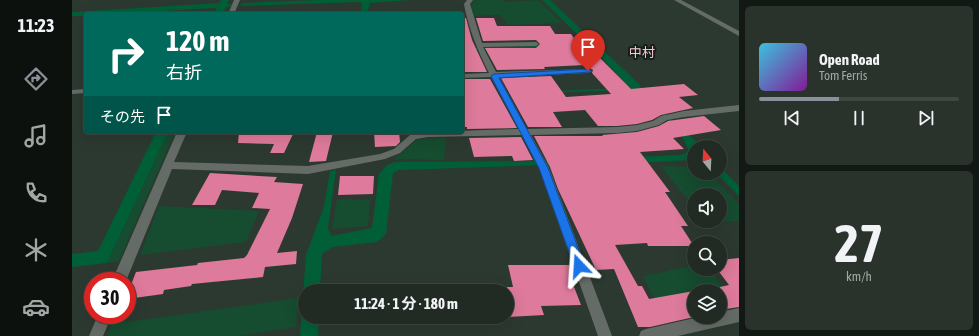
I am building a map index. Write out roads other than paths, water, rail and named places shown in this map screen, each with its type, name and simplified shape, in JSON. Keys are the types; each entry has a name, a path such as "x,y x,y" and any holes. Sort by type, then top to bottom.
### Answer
{"street":[{"path":"233,12 237,0"},
{"path":"470,0 467,4 465,15 494,76 541,163 605,336"},
{"path":"676,0 739,34"},
{"path":"480,48 536,44"},
{"path":"464,76 494,76 588,71"},
{"path":"72,92 84,91"},
{"path":"464,133 617,130 637,128 668,117 739,108"},
{"path":"123,272 181,134"},
{"path":"168,165 308,170 382,157 397,151 413,137 428,134"},
{"path":"646,336 739,315"},
{"path":"96,336 101,324"}],"district":[{"name":"中村","path":"642,52"}]}
